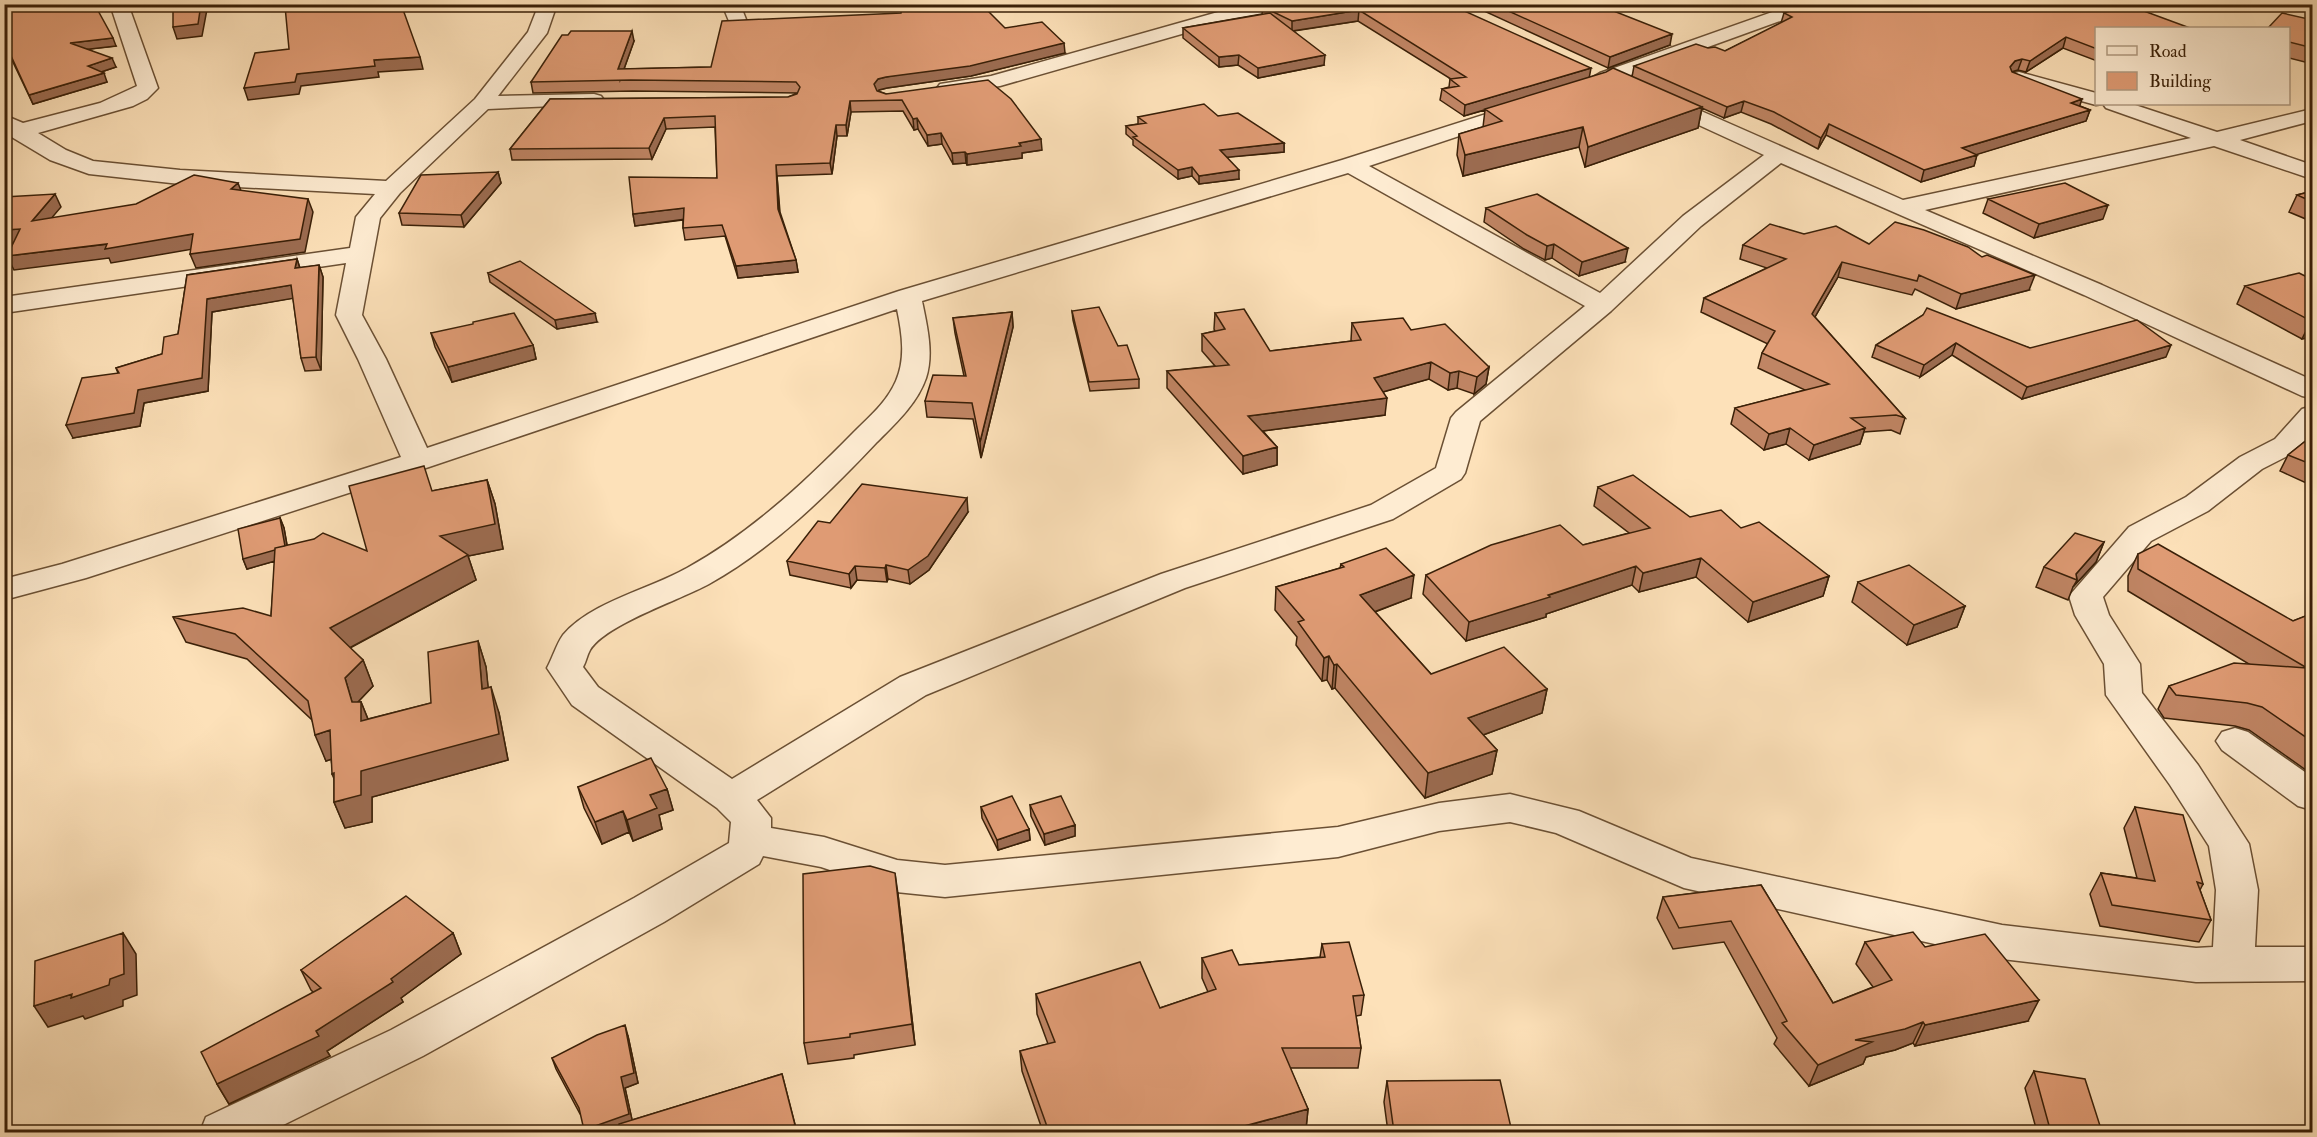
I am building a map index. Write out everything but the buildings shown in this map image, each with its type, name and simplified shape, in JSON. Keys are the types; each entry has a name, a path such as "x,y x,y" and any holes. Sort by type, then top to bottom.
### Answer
{"street":[{"path":"11,126 114,105 144,93 148,84 119,4"},
{"path":"418,461 400,427 372,359 350,315 368,217 392,188 482,103 537,33 548,4"},
{"path":"731,4 738,22"},
{"path":"922,91 993,82 1225,16 1298,4"},
{"path":"1597,73 1817,4"},
{"path":"4,590 85,567 418,461 908,297 1350,165 1595,86 1597,73"},
{"path":"1597,73 1901,208 2093,290 2313,390"},
{"path":"2019,78 2095,98"},
{"path":"482,103 610,99"},
{"path":"2116,105 2221,138 2313,172"},
{"path":"1901,208 2221,138 2313,115"},
{"path":"11,126 58,155 89,167 180,177 392,188"},
{"path":"2221,138 2313,149"},
{"path":"731,798 913,686 1173,581 1382,512 1450,473 1467,418 1602,305 1692,221 1780,153"},
{"path":"1350,165 1602,305"},
{"path":"4,305 360,254"},
{"path":"223,1132 407,1043 649,910 745,853 751,839 751,818 731,798 585,696 565,668 575,645 591,630 695,577 765,533 841,463 881,421 907,390 913,371 917,341 908,297"},
{"path":"2233,964 2237,890 2229,844 2184,775 2124,695 2122,664 2092,615 2086,596 2140,534 2197,504 2251,463 2286,445 2313,415"},
{"path":"2235,741 2313,796"},
{"path":"751,839 824,852 896,876 945,881 1338,842 1439,817 1510,808 1565,821 1684,872 2002,942 2196,965 2313,964"}]}
